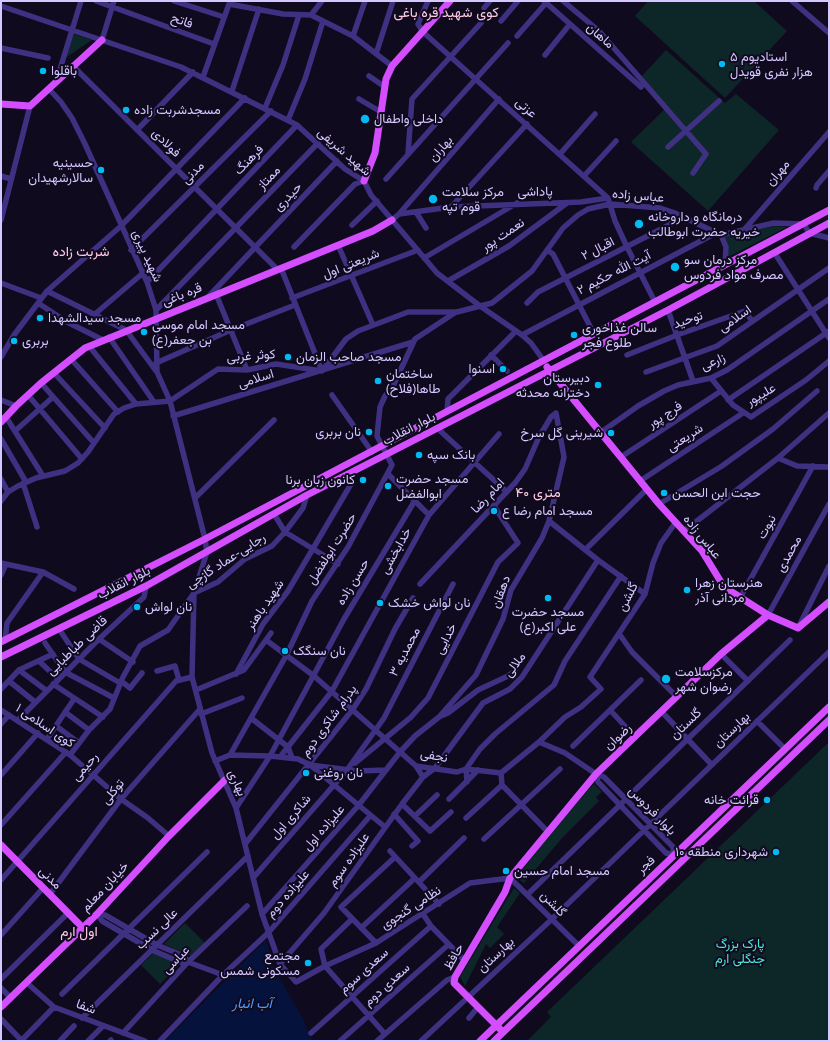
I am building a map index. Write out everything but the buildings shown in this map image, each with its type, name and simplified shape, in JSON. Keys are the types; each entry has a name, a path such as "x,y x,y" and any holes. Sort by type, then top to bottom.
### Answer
{"main road":[{"path":"364,181 375,153 385,87 392,66 450,1"},
{"path":"1,104 30,106 102,40"},
{"name":"بلوار انقلاب","path":"3,642 372,452 829,210"},
{"name":"قره باغی","path":"4,420 16,406 41,383 89,346 373,231 392,220"},
{"name":"بلوار انقلاب","path":"1,657 146,586 307,495 668,310 829,223"},
{"path":"638,311 634,317 635,320 639,323 644,322"},
{"name":"عباس زاده","path":"544,361 549,370 659,504 702,551 724,587 768,615 798,628"},
{"path":"798,628 829,602"},
{"name":"رضوان","path":"505,892 510,878 596,774 721,654 768,615"},
{"name":"فجر","path":"480,1041 829,707"},
{"name":"فجر","path":"494,1041 829,720"},
{"path":"785,749 792,756"},
{"name":"خیابان معلم","path":"1,1007 97,914 169,836 225,780"},
{"name":"مدنی","path":"1,845 83,928"},
{"path":"674,855 681,862"},
{"name":"حافظ","path":"503,1032 454,983 454,977 505,892"}],"street":[{"path":"56,82 81,1"},
{"name":"فاتح","path":"96,1 113,4 214,44"},
{"path":"174,1 224,17"},
{"path":"195,8 197,1"},
{"path":"311,15 322,1"},
{"path":"353,36 365,1"},
{"path":"376,54 393,1"},
{"path":"423,32 418,24 428,1"},
{"path":"484,8 490,1"},
{"path":"501,21 518,1"},
{"path":"563,1 599,31 706,154 693,173"},
{"path":"792,1 829,33"},
{"path":"517,36 545,2"},
{"name":"ماهان","path":"545,2 641,87"},
{"path":"102,40 113,4"},
{"path":"203,77 229,4 299,15 311,15 353,36 392,66"},
{"name":"شهید شریفى","path":"1,6 193,72 297,125 337,161 364,181 392,220 424,258 448,281 480,306 522,335 531,343 544,361"},
{"path":"232,91 258,9"},
{"path":"268,110 299,15"},
{"path":"288,120 305,79 323,21"},
{"path":"408,154 412,99 481,23"},
{"path":"545,56 570,24"},
{"name":"عزتی","path":"423,32 608,198 627,247 655,302"},
{"path":"386,179 508,43"},
{"path":"1,48 48,58"},
{"name":"فولادی","path":"73,66 254,247 279,268"},
{"path":"137,130 193,72"},
{"path":"369,76 385,87"},
{"name":"شهید پیری","path":"49,89 61,102 72,118 131,250 147,282 156,310 157,372 170,401 207,552"},
{"path":"1,357 14,335 47,291 121,226 175,168 245,98"},
{"path":"359,99 381,112"},
{"name":"بهاران","path":"399,214 499,99"},
{"path":"668,147 719,101"},
{"path":"1,220 30,106"},
{"name":"مدنی","path":"131,250 195,188 268,110"},
{"path":"560,154 595,114"},
{"path":"451,207 527,124"},
{"name":"فرهنگ","path":"147,282 297,125"},
{"name":"مهران","path":"744,230 829,132"},
{"path":"584,176 616,141"},
{"name":"ممتاز","path":"235,228 318,143"},
{"name":"حیدری","path":"207,298 337,161"},
{"path":"816,188 829,171"},
{"path":"1,176 11,179"},
{"path":"294,247 355,184 364,181"},
{"name":"پاداشی","path":"399,214 451,207 567,202 608,198"},
{"path":"352,225 377,201"},
{"name":"نعمت پور","path":"448,281 509,246 567,202"},
{"path":"424,258 517,203"},
{"name":"عباس زاده","path":"480,306 492,303 532,271 563,228 578,215 588,209 610,204 660,208 675,213 719,234"},
{"path":"416,212 426,228"},
{"name":"اقبال ۲","path":"527,303 538,292 671,224 675,213"},
{"path":"392,220 399,214"},
{"path":"725,265 726,247 719,234 774,223 804,224 809,233 829,238"},
{"path":"156,310 235,228"},
{"name":"آیت الله حکیم ۲","path":"522,335 640,272 719,234"},
{"path":"338,245 373,325"},
{"name":"شریعتی اول","path":"292,298 418,250"},
{"path":"547,250 553,254 594,334"},
{"path":"728,400 828,334 774,252"},
{"path":"279,268 322,370 346,339 358,330 408,312 457,312 480,306"},
{"name":"اسلامی","path":"646,372 717,346 829,268"},
{"path":"95,314 143,273"},
{"path":"1,283 39,300 67,322 106,338 154,402"},
{"path":"47,291 126,330 157,372"},
{"path":"216,294 247,370"},
{"name":"زارعی","path":"600,432 638,406 664,391 693,381 711,378 727,370 829,299"},
{"path":"156,362 231,330 295,306"},
{"path":"668,310 693,381"},
{"name":"توحید","path":"628,355 677,335 745,311 752,321"},
{"name":"اسلامی","path":"173,416 413,342 457,312"},
{"path":"447,412 448,399 516,331"},
{"path":"387,453 378,436 380,407 385,396 394,384 413,342"},
{"path":"89,346 136,404"},
{"path":"491,355 507,370"},
{"path":"71,359 118,412"},
{"name":"علیپور","path":"711,378 728,400 743,413 751,417 806,380 829,361"},
{"name":"کوثر غربی","path":"170,401 218,369 247,370 276,364 322,370"},
{"path":"54,372 105,428"},
{"path":"41,383 94,443"},
{"name":"فرج پور","path":"621,457 721,391"},
{"path":"659,504 722,466 773,429 817,392"},
{"path":"28,395 82,459"},
{"path":"332,395 372,452"},
{"path":"15,431 53,396"},
{"path":"1,400 16,406"},
{"path":"1,501 8,492 25,483 43,476 65,471 82,459 118,412 124,408 136,404 170,401"},
{"name":"امام رضا","path":"420,584 437,563 507,492 525,469 539,437 551,417 556,413"},
{"name":"دهقان","path":"400,752 415,736 439,717 476,675 502,619 511,590 542,538 549,521 564,456 556,413"},
{"name":"شریعتی","path":"640,481 743,413"},
{"path":"684,531 778,458 829,413"},
{"path":"4,420 15,431 43,476"},
{"path":"194,498 274,420"},
{"path":"437,428 507,492"},
{"name":"خدابخشی","path":"280,756 332,691 429,515 499,434"},
{"path":"1,440 25,483 37,527"},
{"name":"حضرت ابولفضل","path":"230,755 286,656 312,601 338,564 388,474 392,465 387,453"},
{"path":"778,458 797,466 829,467"},
{"name":"نبوت","path":"740,598 813,466"},
{"path":"313,549 351,484 347,474"},
{"path":"388,474 414,502 429,515"},
{"path":"1,480 8,492"},
{"path":"585,550 647,489"},
{"name":"رجایی-عماد گازچی","path":"1,825 110,709 121,682 133,662 140,646 168,630 194,593 218,582 245,559 272,546 285,532 303,508 307,495"},
{"name":"حسن زاده","path":"236,808 270,756 344,619 414,502"},
{"name":"محمدی","path":"768,615 829,504"},
{"name":"خدایی","path":"347,770 384,738 411,718 428,698 498,562 518,543 494,506"},
{"path":"274,514 285,532 338,564"},
{"path":"549,521 598,560 645,594"},
{"name":"گلشن","path":"540,742 565,717 581,707 601,689 590,677 620,635 645,594 653,563 661,543 676,522"},
{"name":"شهید باهنر","path":"236,674 263,624 288,591 313,549"},
{"name":"بهاری","path":"207,552 194,593 192,677 215,761 225,780 236,808 262,914 280,964 296,982 326,966"},
{"name":"ملالی","path":"435,768 483,703 510,689 522,677 598,560"},
{"path":"1,575 4,564 43,572 74,589"},
{"path":"798,628 829,566"},
{"path":"3,642 7,623 43,572"},
{"path":"467,782 466,769 480,750 495,734 554,685 565,661 621,576"},
{"name":"محمدیه ۳","path":"347,770 384,718 453,584"},
{"name":"قاضی طباطبایی","path":"18,720 78,659 144,597 146,586"},
{"name":"پدرام شاکری دوم","path":"245,844 353,710 366,689 412,598"},
{"path":"59,629 78,659 130,688 142,673"},
{"path":"196,690 244,670 271,634"},
{"path":"620,635 632,652 677,697"},
{"path":"99,639 133,662"},
{"name":"نجفی","path":"266,640 332,691 416,766 457,772 466,769 501,773"},
{"name":"گلستان","path":"633,792 790,640"},
{"path":"45,643 65,672 114,698"},
{"name":"بهارستان","path":"422,1041 552,919 829,652"},
{"path":"1,689 19,670 53,654"},
{"path":"721,654 748,681"},
{"path":"39,661 58,679"},
{"path":"439,717 448,713 478,690 508,676 515,671 519,661"},
{"path":"157,671 175,666 179,680 192,677"},
{"path":"19,670 47,690"},
{"name":"رحیمی","path":"1,880 92,775 176,681 179,680"},
{"path":"573,746 641,680"},
{"path":"9,681 35,702"},
{"path":"53,684 103,717"},
{"path":"201,711 242,698"},
{"path":"47,739 74,699"},
{"name":"کوی اسلامی ۱","path":"1,710 68,754 121,799 148,818 169,836"},
{"path":"610,710 635,737"},
{"name":"توکلی","path":"50,894 121,799 201,711"},
{"path":"65,712 89,730"},
{"path":"662,712 712,765"},
{"path":"1,724 9,715"},
{"path":"251,718 288,747 292,758"},
{"path":"757,721 785,749"},
{"path":"56,726 79,743"},
{"path":"1,775 38,733"},
{"path":"548,832 502,785 501,773 540,742 566,753 596,774"},
{"name":"علیزاده اول","path":"262,914 358,806 400,752"},
{"path":"215,761 230,755 280,756 298,759 310,765 385,827"},
{"path":"310,765 347,770 386,770"},
{"path":"416,766 423,777"},
{"name":"علیزاده سوم","path":"280,964 324,914 394,814 423,777 435,768"},
{"path":"484,839 560,769"},
{"name":"شاکری اول","path":"253,878 347,770"},
{"path":"449,799 478,770"},
{"name":"بلوار فردوس","path":"596,774 604,777 651,824 673,847 674,855 666,853 598,782 596,774"},
{"path":"466,818 502,785"},
{"path":"415,816 437,795"},
{"path":"528,894 626,799"},
{"path":"402,804 430,831 451,812"},
{"path":"394,814 418,840 412,846"},
{"name":"علیزاده دوم","path":"160,1041 222,975 268,933 370,816"},
{"path":"361,928 464,838"},
{"path":"390,851 439,904"},
{"path":"62,994 207,852"},
{"name":"عالی نسب","path":"82,1018 248,856"},
{"path":"376,943 341,907 395,857"},
{"name":"گلشن","path":"510,878 528,894 579,946"},
{"name":"نظامی گنجوی","path":"326,966 376,943 470,883 510,878"},
{"path":"1,935 43,888"},
{"name":"عباسی","path":"123,1033 188,962 247,906"},
{"path":"1,979 68,913"},
{"path":"97,914 105,915 157,945 184,956 188,962"},
{"path":"97,914 102,921 124,932 152,950 182,963 188,962 222,975"},
{"path":"423,914 431,926 448,945 465,960"},
{"path":"352,919 321,949 326,966 384,1034"},
{"name":"سعدی سوم","path":"311,1033 431,926"},
{"name":"سعدی دوم","path":"340,1041 448,945"},
{"path":"377,1041 447,980 454,977"},
{"name":"شفا","path":"27,983 54,1008 145,1041"},
{"path":"1,988 11,998"},
{"path":"469,1018 478,1007"},
{"path":"1,1019 21,1041 54,1008"},
{"path":"60,1041 74,1026"},
{"path":"88,1041 103,1026"}],"green space":[{"name":"استادیوم ۵ هزار نفری قویدل","path":"648,1 754,1 787,31 725,98 635,16"},
{"path":"73,34 92,40 65,58"},
{"path":"666,50 725,103 736,94 779,130 708,211 631,142 667,107 639,79"},
{"path":"775,226 787,227 728,257 724,237"},
{"name":"پارک بزرگ جنگلی ارم","path":"829,742 829,1041 527,1041 551,1017 547,1012"},
{"path":"594,784 602,792 596,797 599,801 563,837 524,883 517,878 552,830"},
{"path":"514,888 520,893 497,927 504,934 490,948 486,944 465,986 460,977"},
{"path":"185,923 205,943 191,956 164,944"},
{"path":"154,953 180,964 160,984 141,965"}],"water":[{"name":"آب انبار","path":"266,940 274,968 304,1021 312,1041 165,1041"}],"place":[{"name":"استادیوم ۵ هزار نفری قویدل","path":"722,64"},
{"name":"باقلوا","path":"43,71"},
{"name":"مسجدشربت زاده","path":"126,110"},
{"name":"داخلی واطفال","path":"365,119"},
{"name":"حسینیه سالارشهیدان","path":"101,170"},
{"name":"مرکز سلامت قوم تپه","path":"433,199"},
{"name":"درمانگاه و داروخانه خیریه حضرت ابوطالب","path":"639,224"},
{"name":"مرکز درمان سو مصرف مواد فردوس","path":"675,267"},
{"name":"مسجد سیدالشهدا","path":"40,318"},
{"name":"مسجد امام موسی بن جعفر(ع)","path":"144,332"},
{"name":"سالن غذاخوری طلوع فجر","path":"574,335"},
{"name":"بربری","path":"14,341"},
{"name":"مسجد صاحب الزمان","path":"288,357"},
{"name":"اسنوا","path":"503,369"},
{"name":"ساختمان طاها(فلاح)","path":"378,381"},
{"name":"دبیرستان دخترانه محدثه","path":"598,385"},
{"name":"نان بربری","path":"369,432"},
{"name":"شیرینی گل سرخ","path":"611,433"},
{"name":"بانک سپه","path":"419,455"},
{"name":"کانون زبان برنا","path":"363,480"},
{"name":"مسجد حضرت ابوالفضل","path":"388,486"},
{"name":"حجت ابن الحسن","path":"664,493"},
{"name":"مسجد امام رضا ع","path":"494,511"},
{"name":"هنرستان زهرا مردانی آذر","path":"687,590"},
{"name":"مسجد حضرت علی اکبر(ع)","path":"548,598"},
{"name":"نان لواش خشک","path":"380,603"},
{"name":"نان لواش","path":"137,607"},
{"name":"نان سنگک","path":"285,651"},
{"name":"مرکزسلامت رضوان شهر","path":"666,679"},
{"name":"نان روغنی","path":"306,773"},
{"name":"قرائت خانه","path":"767,800"},
{"name":"شهرداری منطقه ۱۰","path":"776,852"},
{"name":"مسجد امام حسین","path":"506,871"},
{"name":"مجتمع مسکونی شمس","path":"308,963"}],"district":[{"name":"کوی شهید قره باغی","path":"446,13"},
{"name":"شربت زاده","path":"81,252"},
{"name":"۴۰ متری","path":"538,493"},
{"name":"اول ارم","path":"79,932"}]}
